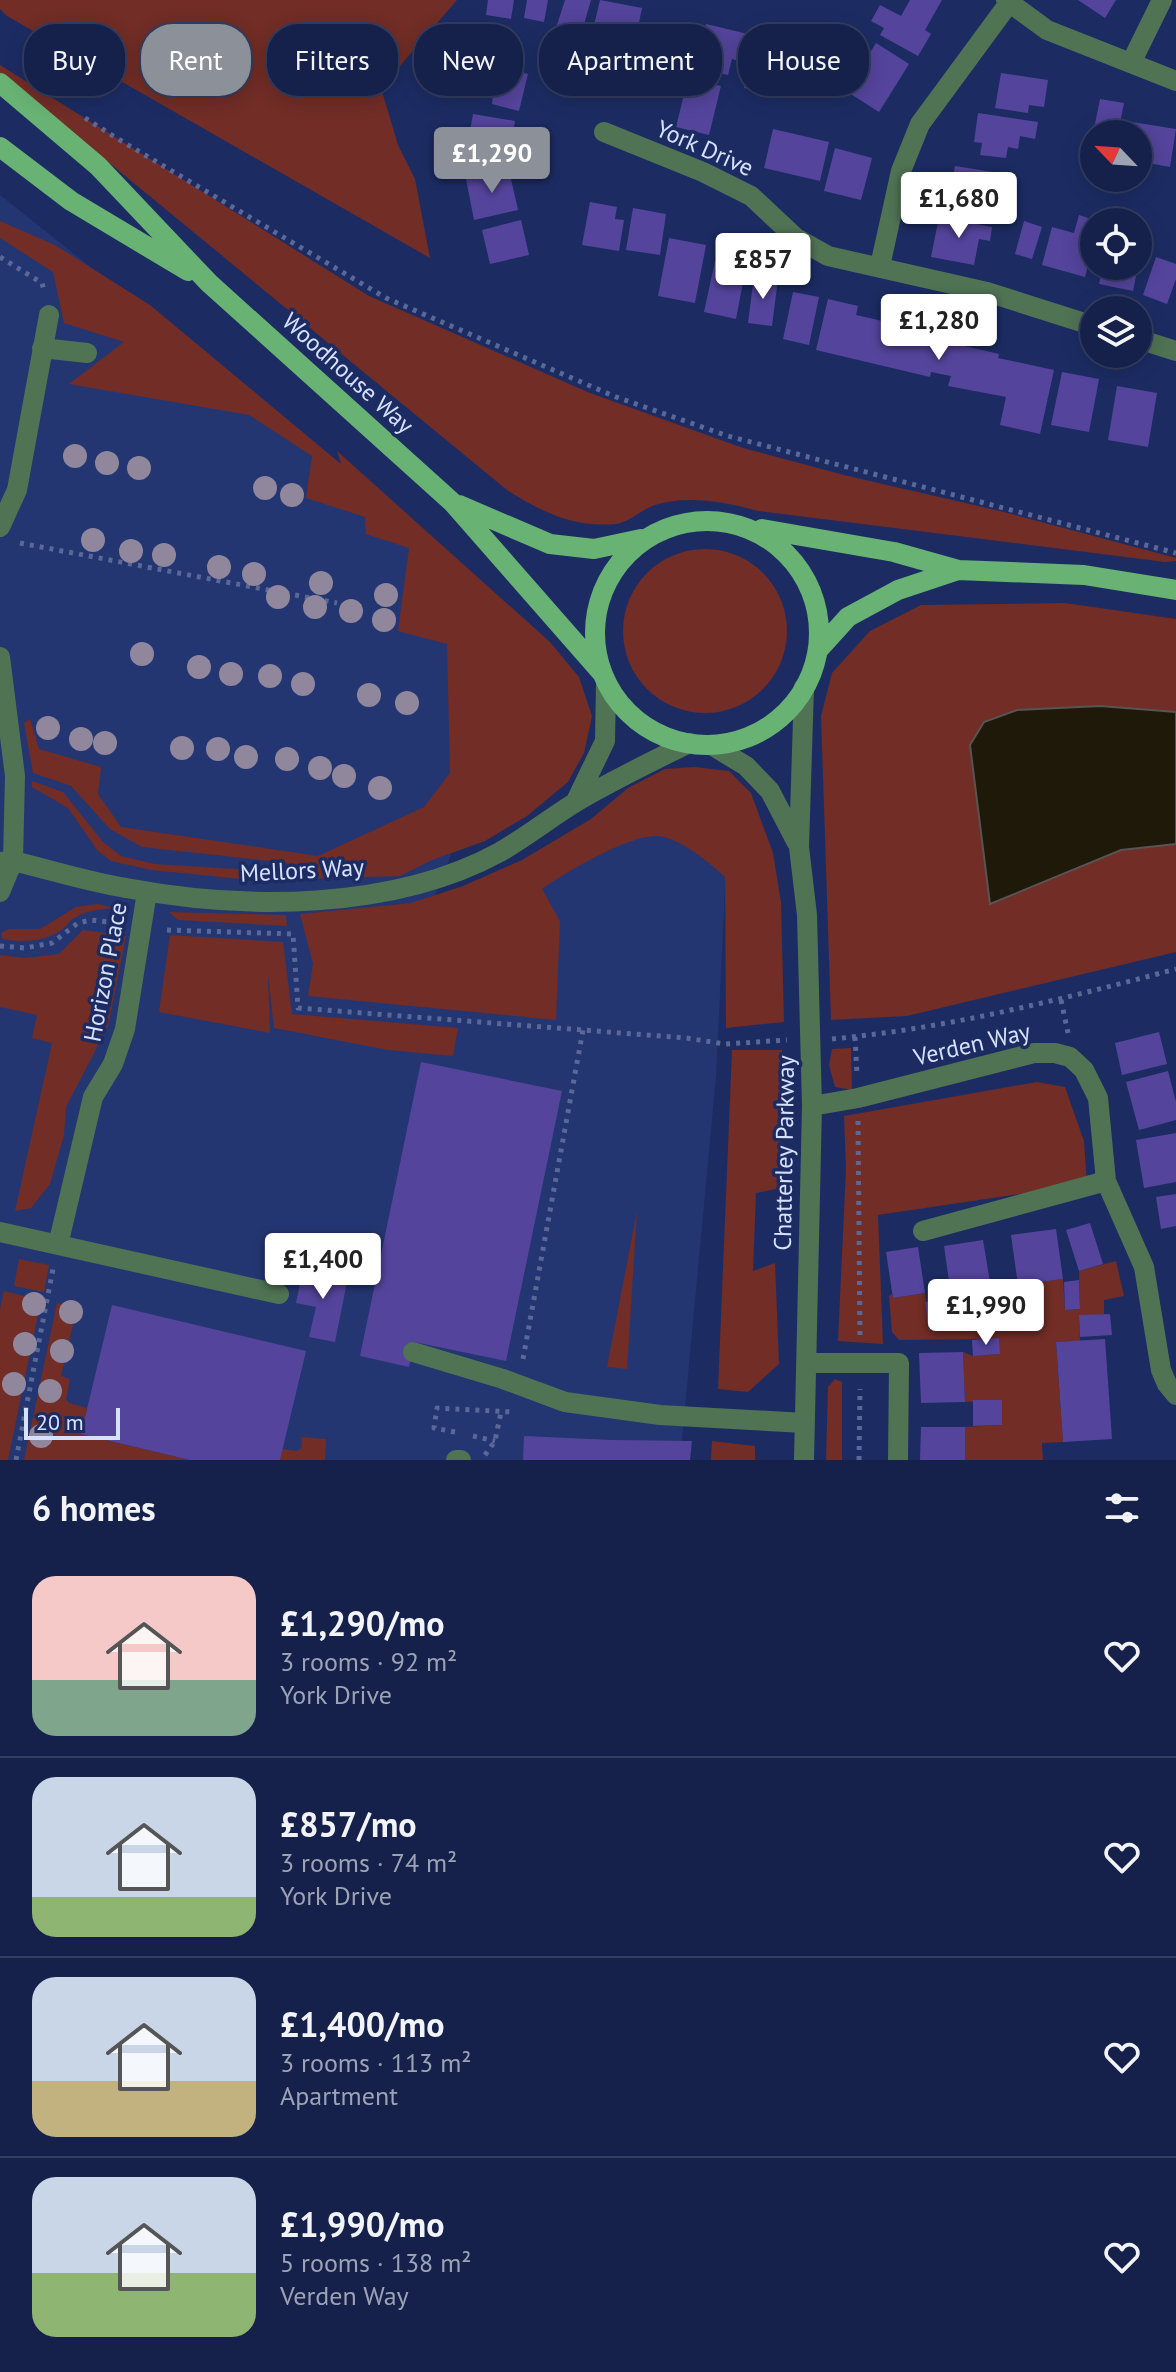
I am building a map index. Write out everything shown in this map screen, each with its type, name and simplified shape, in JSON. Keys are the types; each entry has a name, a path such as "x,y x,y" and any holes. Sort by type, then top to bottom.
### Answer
{"main road":[{"name":"Woodhouse Way","path":"0,83 98,166 209,283 452,502 604,678"},
{"name":"Woodhouse Way","path":"0,147 71,201 209,283"},
{"name":"Woodhouse Way","path":"452,502 550,544 594,549 645,538"},
{"path":"746,527 776,543 799,567 813,595 819,617 819,649 813,670 783,715 764,730 744,739 713,746 689,743 643,726 621,706 604,678 594,630 600,597 622,558 645,538 686,522 708,520 894,552 958,570 1084,575 1176,590"},
{"path":"819,649 848,617 898,590 958,570"}],"street":[{"path":"1131,63 1162,0"},
{"path":"880,266 901,171 920,124 1008,1 1047,30 1176,81"},
{"name":"York Drive","path":"604,132 703,172 751,196 796,238 828,256 987,292 1080,322"},
{"path":"7,534 49,315"},
{"path":"1152,343 1176,351"},
{"path":"42,348 87,353"},
{"path":"0,657 15,776 7,862 0,892"},
{"path":"575,803 605,741 604,678"},
{"path":"799,847 804,687"},
{"name":"Mellors Way","path":"7,862 147,892 231,900 354,898 440,878 499,853 575,803 689,743"},
{"path":"713,746 746,766 770,791 799,847"},
{"name":"Chatterley Parkway","path":"799,847 807,915 812,1106 804,1460"},
{"name":"Horizon Place","path":"58,1245 93,1097 113,1064 125,1029 147,892"},
{"name":"Verden Way","path":"812,1106 858,1098 1034,1053 1070,1057 1084,1070 1098,1098 1106,1181 1144,1267 1161,1370 1176,1395"},
{"path":"923,1231 1106,1181"},
{"path":"0,1232 279,1294"},
{"path":"413,1352 565,1402 660,1415 805,1423"},
{"path":"806,1363 899,1363 898,1460"}],"path":[{"path":"81,115 386,298 616,397 728,436 1176,553"},
{"path":"0,257 42,283 49,315"},
{"path":"7,534 337,603"},
{"path":"293,934 298,1008 686,1038 725,1044 780,1040"},
{"path":"831,1039 971,1020 1176,969"},
{"path":"495,1441 434,1428 437,1408 512,1412 583,1030"},
{"path":"855,1037 861,1365 859,1460"},
{"path":"16,1460 58,1245"},
{"path":"482,1460 495,1441 501,1412"}],"shaded area":[{"path":"0,0 457,0 436,24 414,24 414,50 398,68 398,24 267,24 267,96 383,96 398,145 415,179 430,258 147,96 251,96 251,24 141,24 141,93 125,84 125,24 24,26 0,9"},
{"path":"0,65 24,80 24,93 0,73"},
{"path":"28,96 50,96 369,296 590,393 743,448 1004,512 1176,558 1176,561 758,511 706,501 667,502 645,509 626,521 600,525 558,517 507,490"},
{"path":"0,195 294,429 481,611 486,765 428,914 679,790 726,868 716,1076 680,1460 0,1460"},
{"path":"0,221 55,245 150,305 341,464 337,451 550,642 579,677 592,716 584,753 568,782 527,816 485,841 432,860 400,876 297,879 291,877 287,863 142,847 110,829 71,786 33,773 24,723 30,719 39,749 101,767 98,794 121,827 318,856 424,807 450,773 447,644 398,631 409,548 366,534 365,517 306,498 312,456 249,415 69,384 124,342 64,323 53,272 0,238"},
{"path":"705,549 736,555 763,573 781,600 787,631 781,662 763,689 736,707 705,713 674,707 647,689 629,662 623,631 629,600 647,573 674,555"},
{"path":"1065,603 1176,619 1176,952 907,1016 831,1020 821,716 832,673 870,631 921,605"},
{"path":"1100,706 1176,712 1176,844 1121,850 990,904 970,745 984,722 1017,710"},
{"path":"694,767 729,771 751,793 773,853 781,902 784,1022 726,1028 725,877 684,845 656,836 614,848 542,889 560,921 556,1020 308,996 313,964 300,914 411,903 463,886 522,860 591,819 628,788 665,769"},
{"path":"32,781 63,792 103,842 121,856 155,864 283,872 280,883 151,870 111,861 97,850 68,808 32,787"},
{"path":"97,904 116,908 83,914 57,933 42,939 2,939 1,933 9,929 40,929 76,907"},
{"path":"169,912 286,915 287,926 178,920"},
{"path":"83,930 126,936 108,1026 66,1107 64,1135 50,1184 31,1208 15,1211 52,1043 32,1038 37,1015 0,1007 0,955 25,958 59,954"},
{"path":"170,935 283,942 292,1014 458,1028 453,1056 388,1050 274,1028 268,974 270,1033 159,1012"},
{"path":"851,1048 852,1090 835,1087 829,1065 832,1049"},
{"path":"732,1050 782,1050 780,1188 756,1193 753,1271 775,1263 779,1364 748,1392 718,1389"},
{"path":"1037,1082 1065,1087 1084,1141 1087,1184 878,1215 883,1344 838,1341 846,1169 844,1116"},
{"path":"637,1211 627,1369 607,1367"},
{"path":"19,1259 49,1265 44,1292 14,1286"},
{"path":"1116,1261 1124,1296 1104,1300 1104,1314 1079,1316 1080,1341 1056,1342 1063,1442 1042,1443 1043,1460 965,1460 965,1427 1002,1425 1002,1400 965,1402 963,1352 973,1356 999,1354 999,1339 899,1340 892,1332 889,1296 925,1293 930,1330 958,1327 951,1295 992,1288 998,1319 1021,1315 1018,1285 1063,1279 1065,1310 1080,1309 1079,1271"},
{"path":"4,1291 41,1300 8,1460 0,1460 0,1309"},
{"path":"57,1303 77,1307 61,1376 70,1379 66,1399 69,1403 87,1408 81,1434 190,1460 24,1460"},
{"path":"835,1379 842,1382 842,1460 826,1460 828,1387"},
{"path":"301,1437 326,1439 325,1460 280,1460 282,1449 298,1451 302,1447"},
{"path":"712,1441 755,1446 755,1460 711,1460"}],"building":[{"path":"488,0 514,0 511,19 486,15"},
{"path":"527,0 548,0 544,22 524,18"},
{"path":"565,0 591,0 584,24 557,24"},
{"path":"600,0 642,8 639,24 594,24"},
{"path":"910,0 942,0 925,30 931,34 918,56 880,35 884,28 871,21 880,5 901,16"},
{"path":"1078,0 1116,0 1105,18"},
{"path":"722,28 738,32 738,61 732,59 728,75 722,74"},
{"path":"876,43 909,64 879,112 854,96 869,96 869,54"},
{"path":"523,73 528,74 523,95"},
{"path":"1001,73 1048,80 1044,107 1029,105 1028,113 995,108"},
{"path":"493,96 523,96 519,111 492,104"},
{"path":"684,96 719,96 709,135 676,127"},
{"path":"1100,99 1124,103 1121,120 1096,120"},
{"path":"978,113 1038,122 1035,139 1020,136 1018,149 1008,147 1006,158 980,155 982,143 974,142"},
{"path":"473,114 515,121 509,157 477,152 478,143 468,142"},
{"path":"1152,125 1176,129 1170,167 1152,164"},
{"path":"773,129 829,142 820,181 764,168"},
{"path":"835,148 872,158 861,200 824,191"},
{"path":"955,166 993,172 986,217 947,211"},
{"path":"509,170 518,210 474,220 466,179"},
{"path":"590,202 617,207 615,219 624,220 619,251 582,245"},
{"path":"633,208 666,214 660,255 626,250"},
{"path":"1079,215 1080,276 1042,265 1052,227 1074,233"},
{"path":"939,217 992,227 990,241 979,239 974,265 931,257"},
{"path":"521,220 529,255 490,264 482,230"},
{"path":"1024,221 1042,227 1032,259 1015,254"},
{"path":"669,238 706,245 695,303 658,296"},
{"path":"1156,257 1176,264 1176,279 1167,304 1143,295 1148,280 1152,280"},
{"path":"715,261 746,267 736,319 704,312"},
{"path":"754,276 778,279 772,326 748,323"},
{"path":"1100,280 1135,280 1133,291 1099,284"},
{"path":"793,292 819,297 809,345 783,339"},
{"path":"828,299 858,306 856,315 940,334 939,340 999,354 998,358 1054,370 1040,434 1000,425 1006,397 948,386 951,376 931,372 930,377 816,350"},
{"path":"1062,372 1099,379 1089,432 1051,425"},
{"path":"1117,386 1157,393 1148,447 1108,440"},
{"path":"1159,1032 1167,1064 1122,1075 1115,1043"},
{"path":"421,1062 562,1091 506,1361 414,1342 409,1367 360,1356"},
{"path":"1168,1071 1176,1102 1176,1120 1139,1130 1126,1082"},
{"path":"1176,1133 1176,1182 1144,1188 1136,1140"},
{"path":"1176,1194 1176,1226 1161,1229 1156,1197"},
{"path":"1090,1223 1103,1264 1079,1271 1066,1230"},
{"path":"1056,1229 1063,1279 1018,1285 1011,1235"},
{"path":"983,1240 991,1288 951,1295 944,1246"},
{"path":"918,1247 925,1293 893,1298 886,1252"},
{"path":"303,1268 348,1277 335,1342 309,1337 316,1307 296,1303"},
{"path":"1079,1280 1080,1309 1065,1310 1064,1282"},
{"path":"1016,1284 1021,1315 997,1319 992,1288"},
{"path":"954,1298 958,1327 929,1330 925,1302"},
{"path":"112,1305 306,1351 280,1460 190,1460 81,1434"},
{"path":"1110,1314 1112,1335 1080,1337 1079,1315"},
{"path":"999,1338 1000,1354 973,1356 972,1340"},
{"path":"1105,1339 1112,1439 1063,1442 1056,1342"},
{"path":"963,1352 965,1402 921,1403 919,1353"},
{"path":"973,1400 1002,1400 1002,1425 973,1426"},
{"path":"921,1427 965,1427 965,1460 920,1460"},
{"path":"524,1436 692,1441 690,1460 523,1460"}]}
